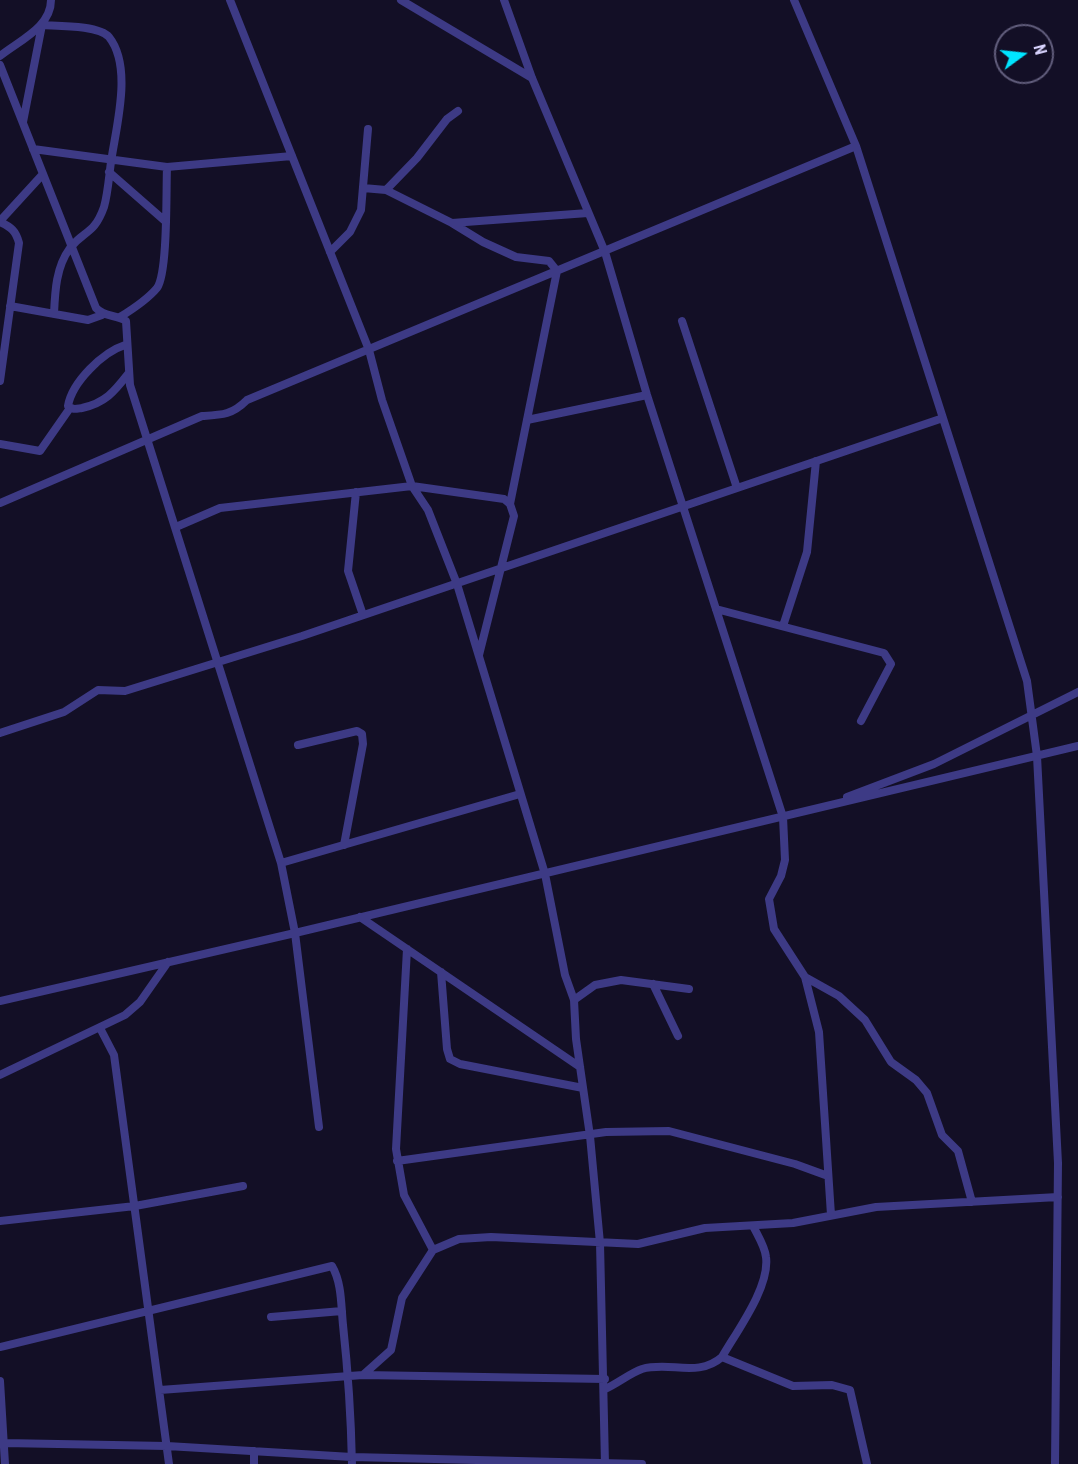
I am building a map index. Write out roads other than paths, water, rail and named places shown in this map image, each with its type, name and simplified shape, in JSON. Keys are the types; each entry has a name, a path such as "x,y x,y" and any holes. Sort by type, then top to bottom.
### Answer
{"street":[{"path":"0,56 42,25 51,12 51,0"},
{"path":"230,0 369,350 382,400 412,486 428,510 457,584 545,874 565,975 574,1000 580,1067 590,1136 600,1243 606,1463"},
{"path":"401,0 532,78"},
{"path":"504,0 532,78 605,252 647,395 783,817 785,860 781,876 769,899 774,929 806,977 819,1032 831,1215"},
{"path":"794,0 856,146 1027,681 1037,756 1058,1197 1055,1464"},
{"path":"23,122 42,25"},
{"path":"42,25 84,28 102,32 109,37 119,60 121,90 104,205 94,229 71,246 64,258 56,283 54,314"},
{"path":"0,64 96,308 102,315"},
{"path":"386,190 417,158 447,119 458,111"},
{"path":"330,252 350,232 361,210 368,129"},
{"path":"0,502 149,441 202,416 226,415 236,411 247,400 856,146"},
{"path":"33,149 167,167 292,156"},
{"path":"120,317 137,306 158,287 163,266 167,167"},
{"path":"109,172 165,221"},
{"path":"0,381 19,243 17,233 0,222 43,174"},
{"path":"363,188 386,190 516,258 549,261 557,271"},
{"path":"452,223 588,213"},
{"path":"478,656 514,516 510,504 557,271"},
{"path":"10,306 88,320 102,315 120,317 126,321 125,345 128,374 281,863 296,933 319,1127"},
{"path":"682,321 737,488"},
{"path":"70,408 68,403 83,377 117,347 125,345"},
{"path":"0,444 40,451 47,445 70,408 100,403 111,395 128,374"},
{"path":"527,420 647,395"},
{"path":"0,733 64,712 98,690 125,691 219,662 457,584 943,418"},
{"path":"783,627 807,552 816,461"},
{"path":"176,527 220,508 412,486 504,499 510,504"},
{"path":"356,492 348,571 363,615"},
{"path":"716,609 884,653 889,657 891,664 888,673 861,721"},
{"path":"813,810 934,764 1078,692"},
{"path":"298,745 357,731 362,734 363,744 344,845"},
{"path":"0,1001 360,918 1078,746"},
{"path":"281,863 520,794"},
{"path":"360,918 580,1067"},
{"path":"407,949 397,1161 404,1195 433,1250"},
{"path":"0,1075 125,1015 140,1002 168,962"},
{"path":"441,972 447,1050 450,1059 460,1064 583,1088"},
{"path":"806,977 839,996 865,1020 891,1062 916,1080 927,1093 942,1135 958,1151 972,1202"},
{"path":"574,1000 595,985 621,980 689,989"},
{"path":"653,984 678,1036"},
{"path":"100,1028 114,1055 169,1464"},
{"path":"397,1161 606,1132 669,1131 795,1164 828,1176"},
{"path":"0,1221 135,1206 243,1186"},
{"path":"363,1375 391,1350 402,1298 433,1250 459,1239 491,1237 638,1244 705,1228 793,1223 876,1207 1058,1197"},
{"path":"605,1389 640,1370 655,1367 696,1369 712,1365 722,1357 760,1289 767,1271 766,1255 753,1226"},
{"path":"0,1347 332,1266 337,1275 342,1311 352,1461"},
{"path":"271,1317 342,1311"},
{"path":"722,1357 793,1386 822,1384 850,1390 867,1464"},
{"path":"160,1390 363,1375 605,1379"},
{"path":"0,1381 5,1464"},
{"path":"4,1443 167,1446 254,1451 352,1461 642,1464"},
{"path":"254,1451 254,1464"}]}
